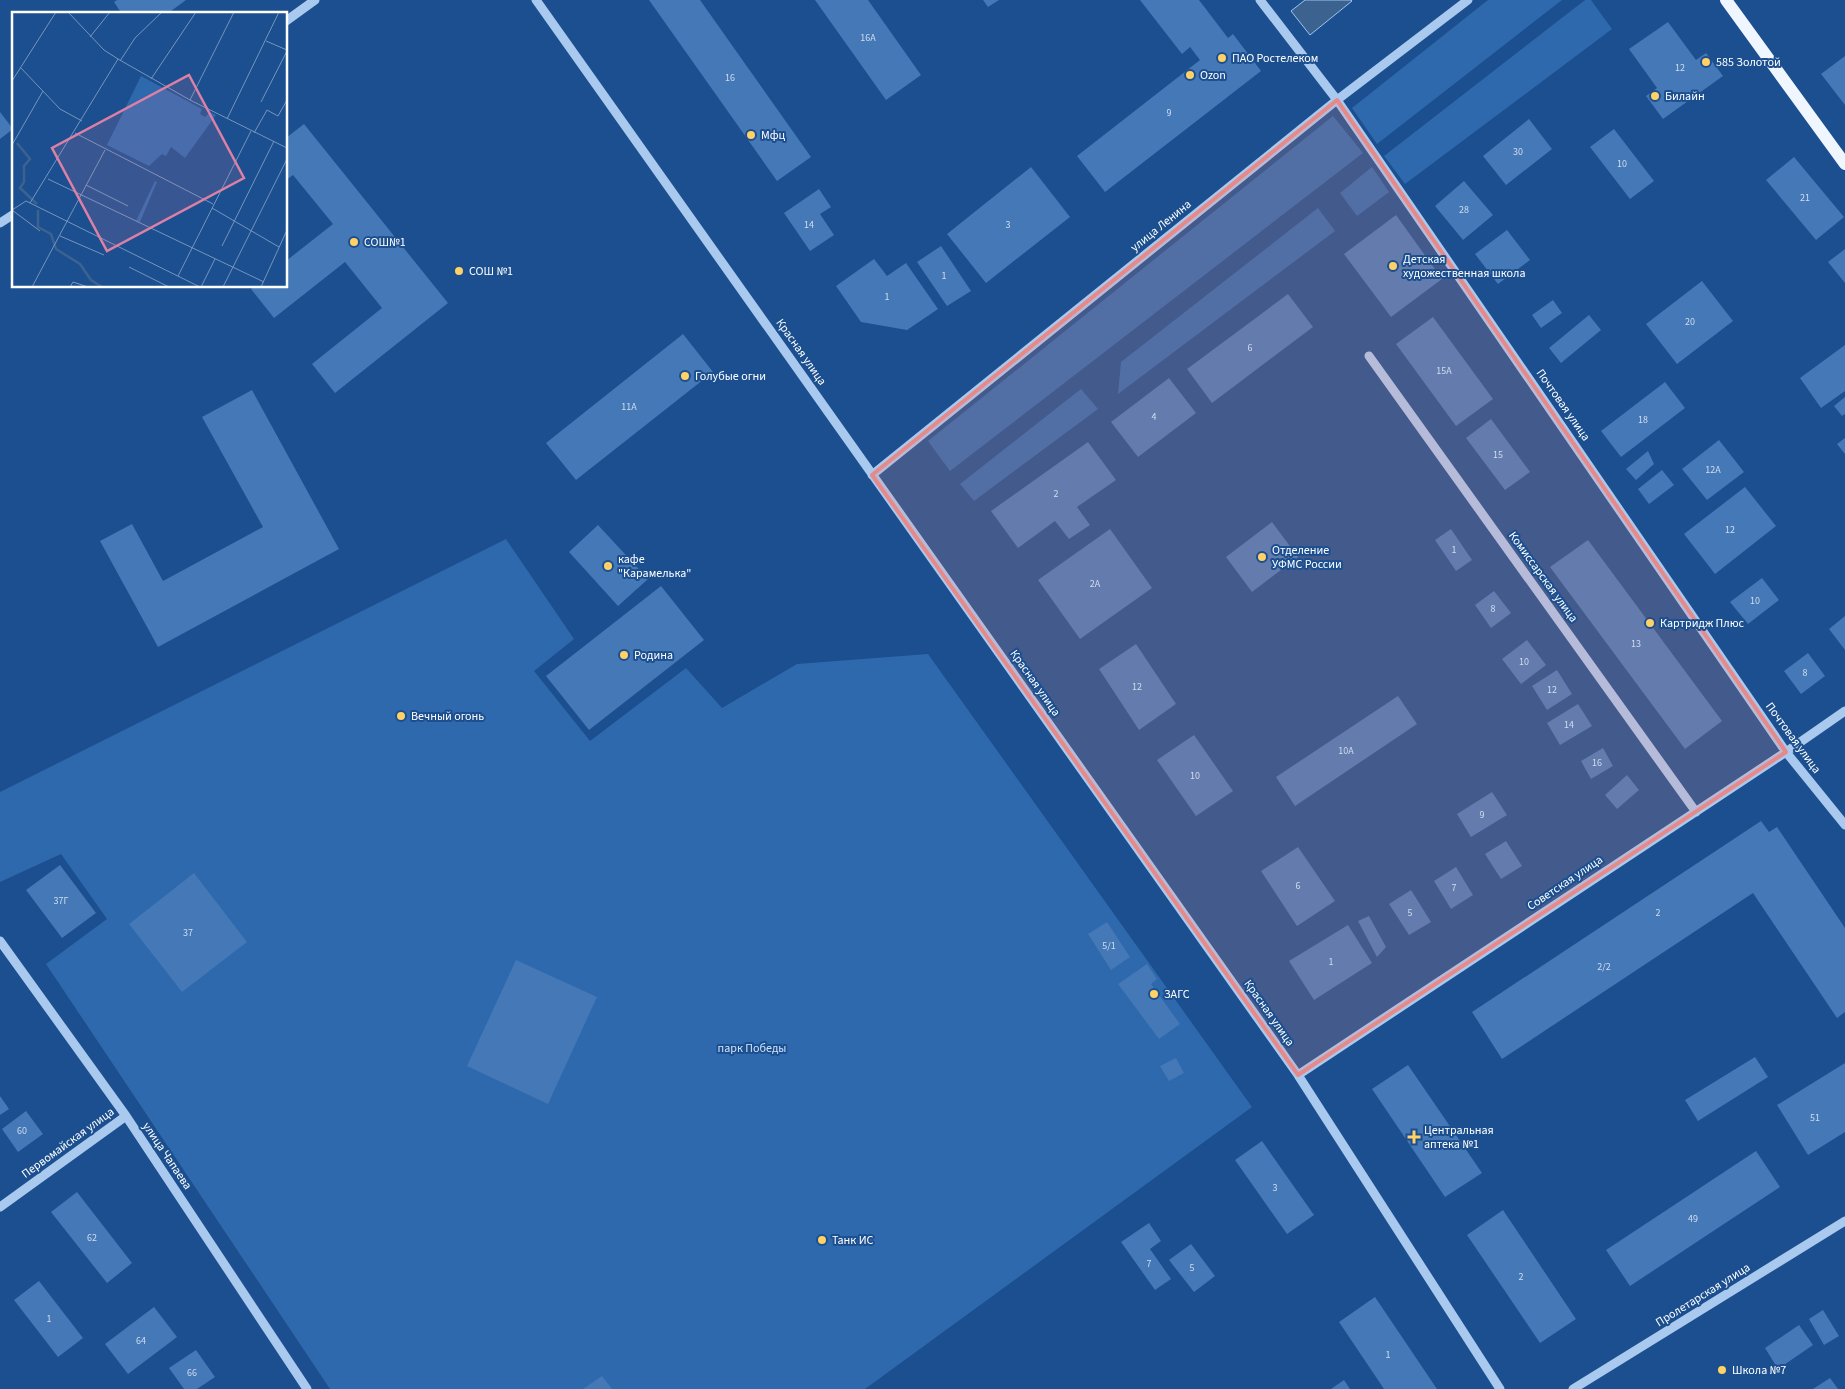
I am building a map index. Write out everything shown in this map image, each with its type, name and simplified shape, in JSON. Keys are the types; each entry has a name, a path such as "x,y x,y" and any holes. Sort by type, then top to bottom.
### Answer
{"main road":[{"path":"1726,0 1845,164"}],"street":[{"path":"288,19 315,0"},
{"name":"Красная улица","path":"536,0 1298,1075 1500,1389"},
{"name":"Почтовая улица","path":"1260,0 1337,100 1786,752 1845,825"},
{"name":"улица Ленина","path":"872,475 1337,100 1468,0"},
{"path":"0,224 12,215"},
{"name":"Комиссарская улица","path":"1369,356 1696,812"},
{"name":"Советская улица","path":"1298,1075 1696,812 1845,711"},
{"name":"улица Чапаева","path":"0,941 126,1116 307,1389"},
{"name":"Первомайская улица","path":"0,1207 126,1116"},
{"name":"Пролетарская улица","path":"1573,1389 1845,1221"}],"highlighted area":[{"path":"1337,100 1786,752 1298,1075 872,475"}],"green space":[{"path":"1488,0 1562,0 1377,144 1352,108"},
{"path":"1585,0 1591,0 1612,29 1405,184 1384,156"},
{"path":"1333,116 1363,153 950,471 928,441"},
{"path":"1372,167 1389,192 1357,216 1340,193"},
{"path":"1318,208 1335,231 1118,394 1121,362"},
{"path":"1081,389 1098,409 974,501 960,484"},
{"name":"парк Победы","path":"506,539 574,639 534,671 590,741 686,668 722,708 797,664 928,654 1252,1107 865,1389 330,1389 46,964 107,919 61,854 0,882 0,792"}],"shaded area":[{"path":"1305,0 1352,1 1310,35 1291,11"}],"building":[{"path":"117,0 186,0 170,12 121,12 114,2"},
{"path":"649,0 700,0 811,157 777,181"},
{"path":"815,0 868,0 921,75 886,100"},
{"path":"983,0 999,0 988,7"},
{"path":"1140,0 1199,0 1228,38 1233,34 1261,71 1105,192 1077,156 1200,60 1190,47 1182,54"},
{"path":"1668,22 1696,60 1706,53 1723,76 1663,119 1646,96 1657,88 1629,49"},
{"path":"1845,56 1845,105 1821,74"},
{"path":"0,112 12,130 0,139"},
{"path":"1529,119 1552,149 1506,185 1483,156"},
{"name":"СОШ№1","path":"304,124 448,303 335,393 312,364 382,308 345,262 274,318 251,289 288,288 288,259 333,224 293,175 288,179 288,136"},
{"path":"1614,129 1654,181 1630,199 1590,147"},
{"path":"1794,157 1844,217 1816,240 1766,180"},
{"path":"1031,167 1070,217 986,283 947,234"},
{"path":"1464,181 1493,215 1463,240 1435,206"},
{"path":"819,189 831,207 820,214 834,235 810,251 784,213"},
{"name":"Детская художественная школа","path":"1396,215 1442,279 1391,317 1344,254"},
{"path":"1507,230 1530,260 1498,284 1475,254"},
{"path":"941,246 971,291 947,306 917,262"},
{"path":"1845,249 1845,283 1828,262"},
{"path":"874,259 887,276 906,263 938,309 907,330 861,322 836,286"},
{"path":"1702,281 1733,321 1677,364 1646,324"},
{"path":"1288,294 1313,327 1212,403 1187,369"},
{"path":"1553,300 1562,313 1541,328 1532,315"},
{"path":"1589,315 1601,330 1561,363 1549,348"},
{"path":"1433,317 1493,399 1456,426 1396,344"},
{"path":"683,334 713,372 576,480 546,443"},
{"path":"1845,345 1845,391 1821,408 1800,378"},
{"path":"1169,378 1196,413 1138,457 1111,422"},
{"path":"1665,382 1685,408 1621,457 1601,431"},
{"path":"252,390 339,549 158,647 100,541 132,524 163,581 263,527 202,417"},
{"path":"1845,397 1845,414 1842,416 1834,406"},
{"path":"1491,419 1530,472 1505,490 1466,438"},
{"path":"1845,438 1845,454 1837,444"},
{"path":"1719,440 1744,472 1707,500 1682,469"},
{"path":"1088,442 1116,480 1077,507 1090,525 1069,539 1055,521 1018,548 991,511"},
{"path":"1648,451 1654,464 1636,480 1626,469"},
{"path":"1662,470 1674,485 1649,504 1638,489"},
{"path":"1745,487 1776,526 1715,574 1684,534"},
{"name":"Отделение УФМС России","path":"1272,522 1298,557 1252,592 1226,557"},
{"name":"кафе \"Карамелька\"","path":"598,525 648,579 618,606 569,552"},
{"path":"1110,529 1152,588 1080,639 1038,580"},
{"path":"1451,529 1472,560 1456,571 1435,540"},
{"path":"1588,540 1722,721 1685,749 1550,567"},
{"path":"1762,578 1779,600 1748,624 1730,602"},
{"path":"661,586 704,640 589,730 546,676"},
{"path":"1494,591 1511,613 1491,628 1475,605"},
{"path":"1845,616 1845,650 1829,629"},
{"path":"1527,640 1546,665 1521,684 1502,659"},
{"path":"1136,644 1176,704 1139,730 1099,669"},
{"path":"1808,653 1825,676 1801,694 1784,671"},
{"path":"1557,670 1572,694 1547,710 1532,686"},
{"path":"1398,696 1417,724 1295,806 1276,777"},
{"path":"1578,704 1592,726 1560,745 1547,723"},
{"path":"1194,735 1233,791 1196,816 1157,760"},
{"path":"1603,748 1613,766 1591,779 1581,761"},
{"path":"1627,775 1639,790 1617,809 1605,795"},
{"path":"1492,792 1507,815 1471,837 1457,814"},
{"path":"1761,821 1769,832 1777,827 1845,928 1845,1012 1837,1018 1753,893 1502,1059 1472,1012"},
{"path":"1506,841 1522,866 1501,879 1485,854"},
{"path":"1298,847 1335,901 1297,926 1261,871"},
{"path":"60,865 96,913 62,938 26,890"},
{"path":"1456,867 1473,895 1451,909 1434,881"},
{"path":"194,873 247,942 182,992 129,924"},
{"path":"1411,890 1431,922 1409,935 1389,904"},
{"path":"1369,916 1386,947 1377,957 1358,921"},
{"path":"1107,922 1130,957 1111,970 1088,934"},
{"path":"1348,925 1372,963 1314,1000 1289,961"},
{"path":"516,960 597,997 548,1104 467,1066"},
{"path":"1147,964 1157,979 1151,984 1180,1024 1159,1039 1118,984"},
{"path":"1755,1057 1768,1077 1698,1121 1685,1100"},
{"path":"1176,1058 1184,1073 1169,1081 1160,1066"},
{"path":"1845,1063 1845,1132 1808,1155 1777,1105"},
{"path":"1408,1065 1482,1173 1445,1197 1372,1089"},
{"path":"0,1096 9,1109 0,1115"},
{"path":"26,1111 43,1134 18,1152 2,1129"},
{"path":"1262,1141 1314,1215 1287,1234 1235,1160"},
{"path":"1756,1151 1780,1187 1630,1286 1606,1250"},
{"path":"77,1192 132,1263 107,1283 51,1212"},
{"path":"1503,1210 1576,1319 1540,1343 1467,1235"},
{"path":"1149,1223 1161,1241 1150,1249 1171,1279 1155,1290 1121,1242"},
{"path":"1191,1244 1215,1276 1194,1292 1169,1260"},
{"path":"39,1281 83,1338 58,1357 14,1300"},
{"path":"1375,1297 1437,1389 1384,1389 1339,1322"},
{"path":"154,1307 177,1337 128,1374 105,1344"},
{"path":"1823,1310 1839,1336 1824,1345 1809,1319"},
{"path":"1799,1325 1813,1345 1778,1369 1765,1348"},
{"path":"196,1350 215,1377 197,1389 184,1389 169,1368"},
{"path":"602,1376 612,1389 583,1389"},
{"path":"1830,1378 1838,1389 1813,1389"},
{"path":"1344,1380 1350,1389 1331,1389"}],"place":[{"name":"ПАО Ростелеком","path":"1222,58"},
{"name":"585 Золотой","path":"1706,62"},
{"name":"Ozon","path":"1190,75"},
{"name":"Билайн","path":"1655,96"},
{"name":"Мфц","path":"751,135"},
{"name":"СОШ№1","path":"354,242"},
{"name":"Детская художественная школа","path":"1393,266"},
{"name":"СОШ №1","path":"459,271"},
{"name":"Голубые огни","path":"685,376"},
{"name":"Отделение УФМС России","path":"1262,557"},
{"name":"кафе \"Карамелька\"","path":"608,566"},
{"name":"Картридж Плюс","path":"1650,623"},
{"name":"Родина","path":"624,655"},
{"name":"Вечный огонь","path":"401,716"},
{"name":"ЗАГС","path":"1154,994"},
{"name":"Центральная аптека №1","path":"1414,1137"},
{"name":"Танк ИС","path":"822,1240"},
{"name":"Школа №7","path":"1722,1370"}]}
